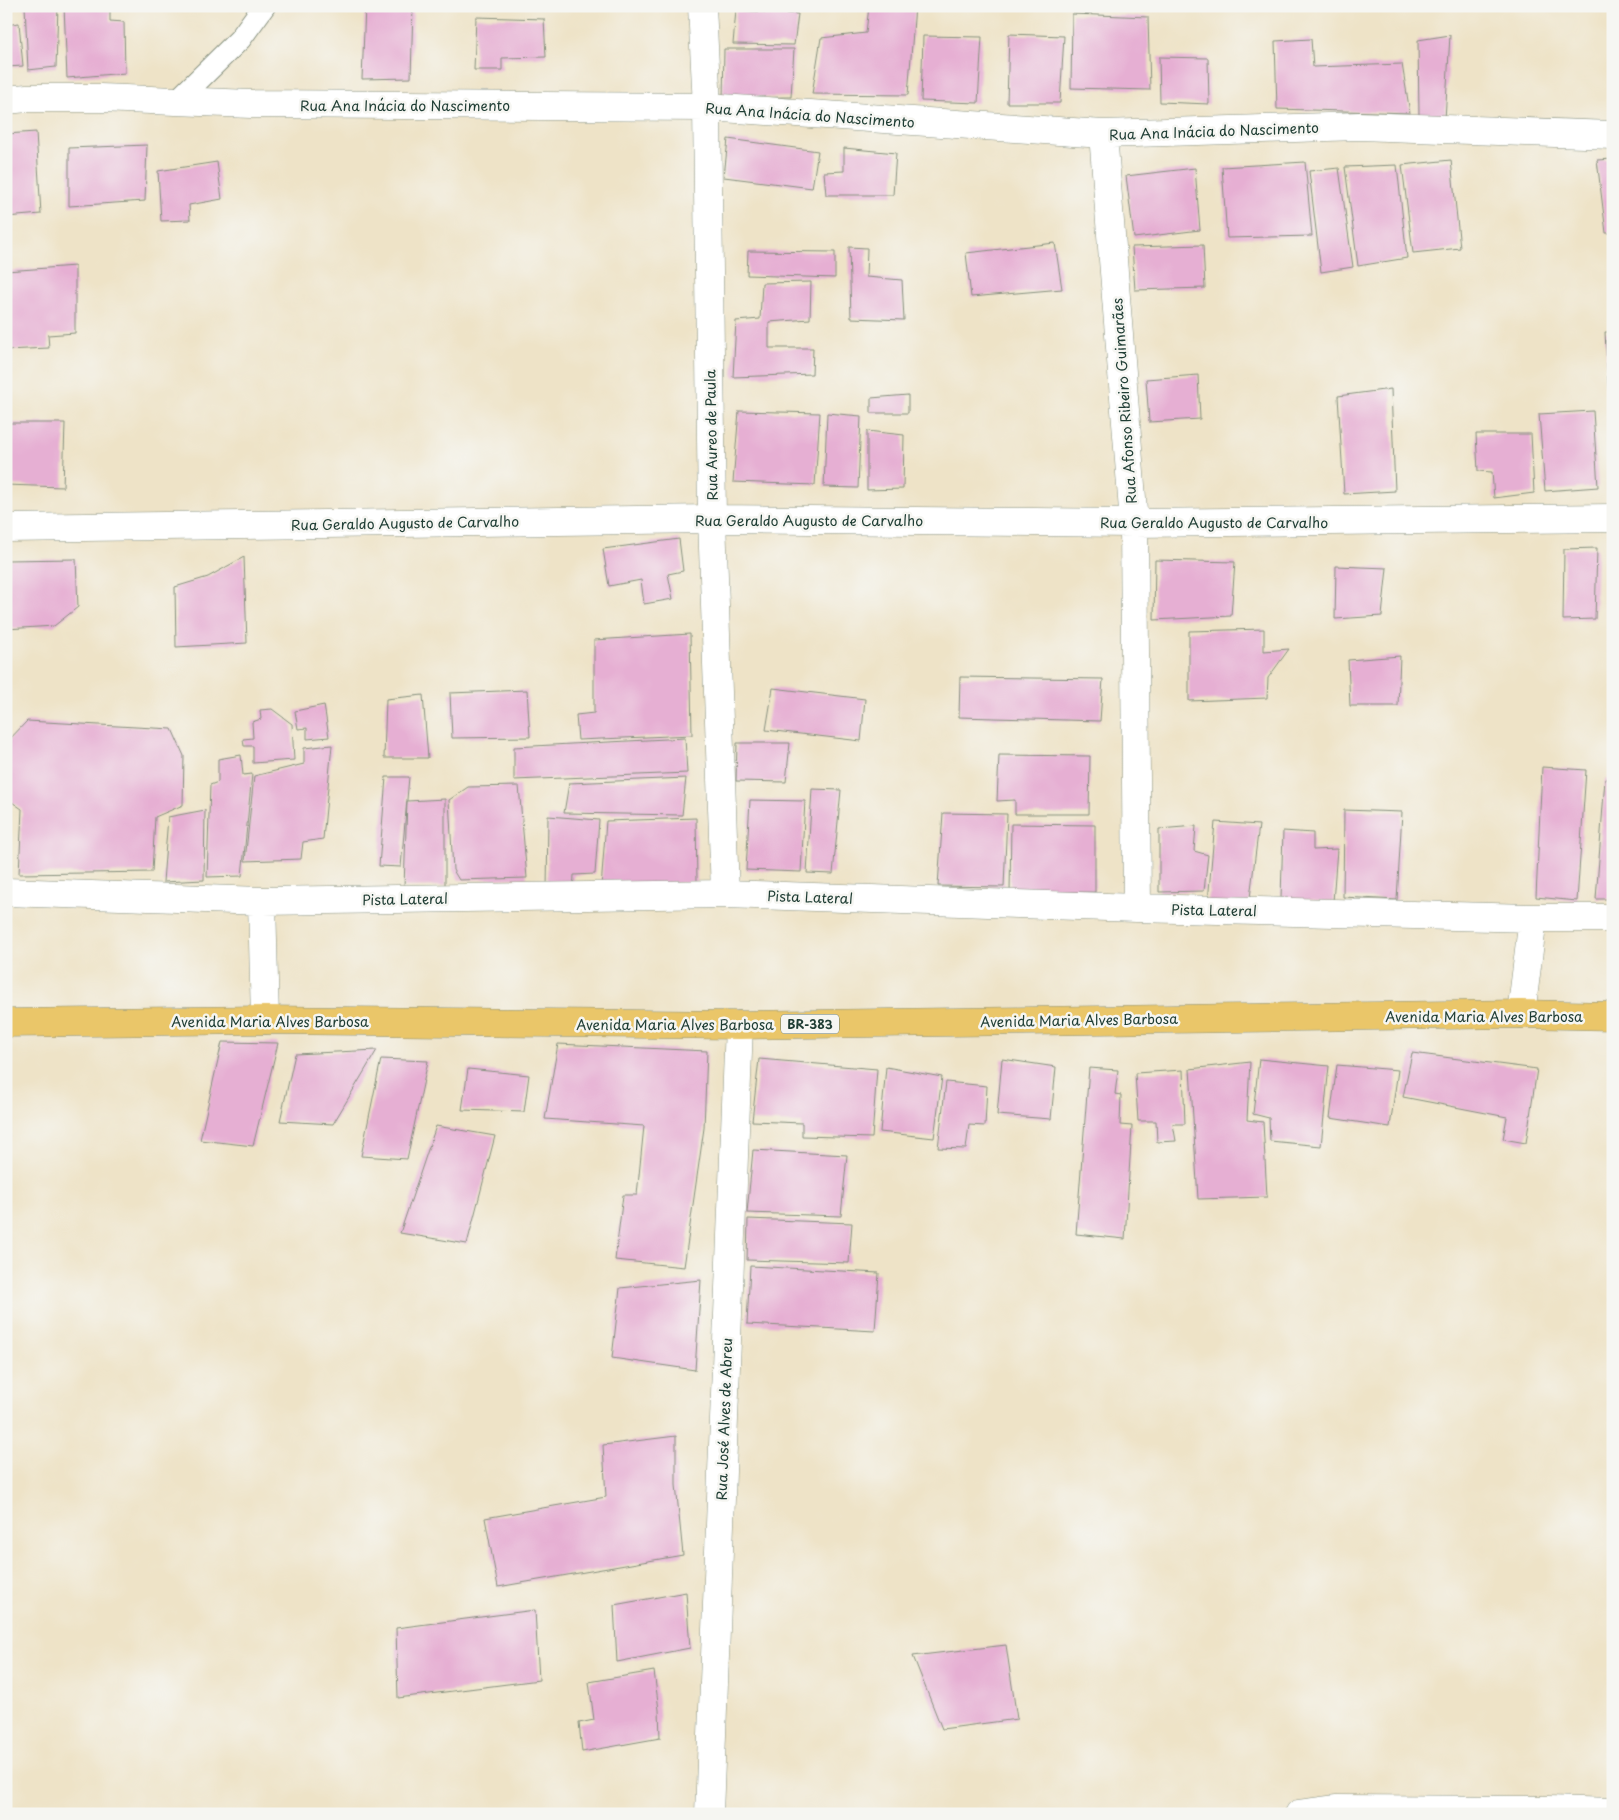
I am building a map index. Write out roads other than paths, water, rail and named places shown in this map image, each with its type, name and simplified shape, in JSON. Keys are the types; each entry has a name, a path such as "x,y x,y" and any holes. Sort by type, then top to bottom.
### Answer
{"highway":[{"name":"Avenida Maria Alves Barbosa","path":"6,1023 265,1020 739,1025 1522,1014 1613,1016"}],"street":[{"name":"Rua Aureo de Paula","path":"702,6 707,107 712,519 725,894"},
{"name":"Rua Ana Inácia do Nascimento","path":"6,100 28,98 100,98 261,104 707,107 1103,134 1359,126 1613,135"},
{"name":"Rua Afonso Ribeiro Guimarães","path":"1103,134 1134,523 1137,908"},
{"name":"Rua Geraldo Augusto de Carvalho","path":"6,528 712,519 1134,523 1613,518"},
{"name":"Pista Lateral","path":"6,892 262,901 725,894 1137,908 1533,918 1613,918"},
{"path":"262,901 265,1020"},
{"path":"1522,1014 1533,918"},
{"name":"Rua José Alves de Abreu","path":"709,1814 739,1025"},
{"path":"1299,1814 1548,1810 1613,1812"}],"lane":[{"path":"177,101 240,39 264,6"}]}
